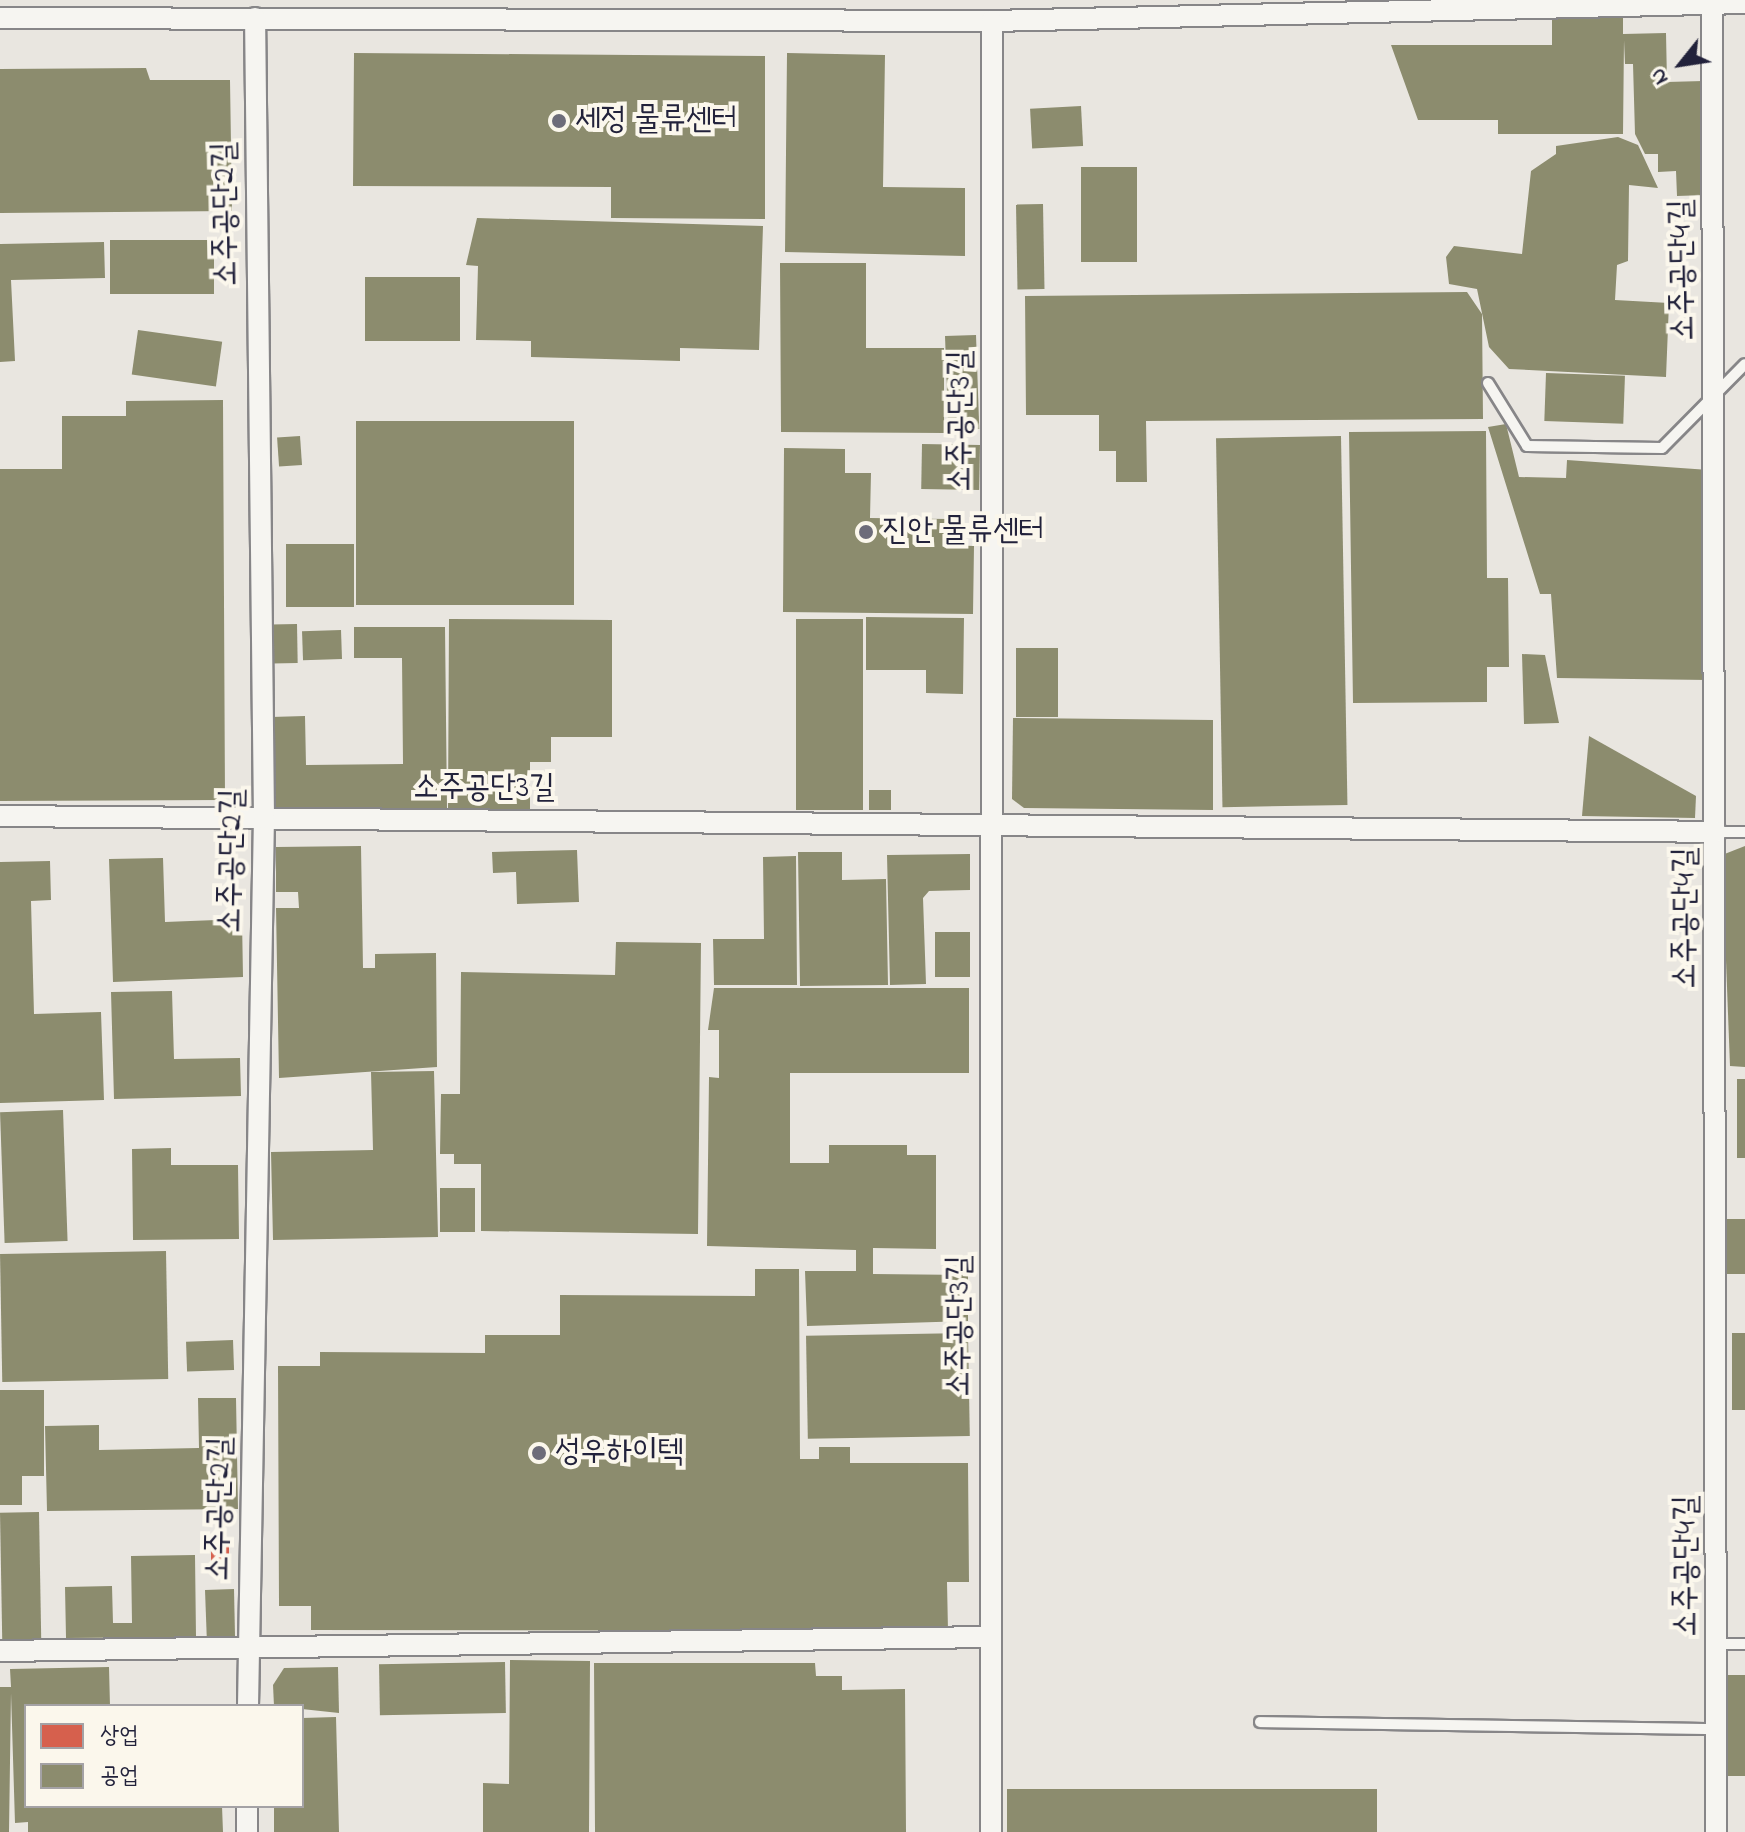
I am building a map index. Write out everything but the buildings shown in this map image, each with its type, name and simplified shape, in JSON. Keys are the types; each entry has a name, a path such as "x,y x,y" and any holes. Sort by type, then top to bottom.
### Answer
{"street":[{"path":"0,18 992,21 1745,3"},
{"name":"소주공단4길","path":"1712,4 1716,396 1716,1832"},
{"name":"소주공단2길","path":"248,1704 264,818 255,18"},
{"name":"소주공단3길","path":"991,1832 992,21"},
{"name":"소주공단3길","path":"0,816 992,821"},
{"path":"992,821 1716,832"},
{"path":"0,1651 248,1652 991,1637"},
{"path":"247,1808 247,1832"}],"lane":[{"path":"1488,383 1527,446 1662,448 1745,364"},
{"path":"1716,832 1745,832"},
{"path":"1718,1644 1745,1644"},
{"path":"1260,1722 1716,1729"}],"shaded area":[{"path":"0,0 1745,0 1745,1832 0,1832"}],"place":[{"name":"세정 물류센터","path":"559,121"},
{"name":"진안 물류센터","path":"866,532"},
{"name":"성우하이텍","path":"539,1453"}]}
